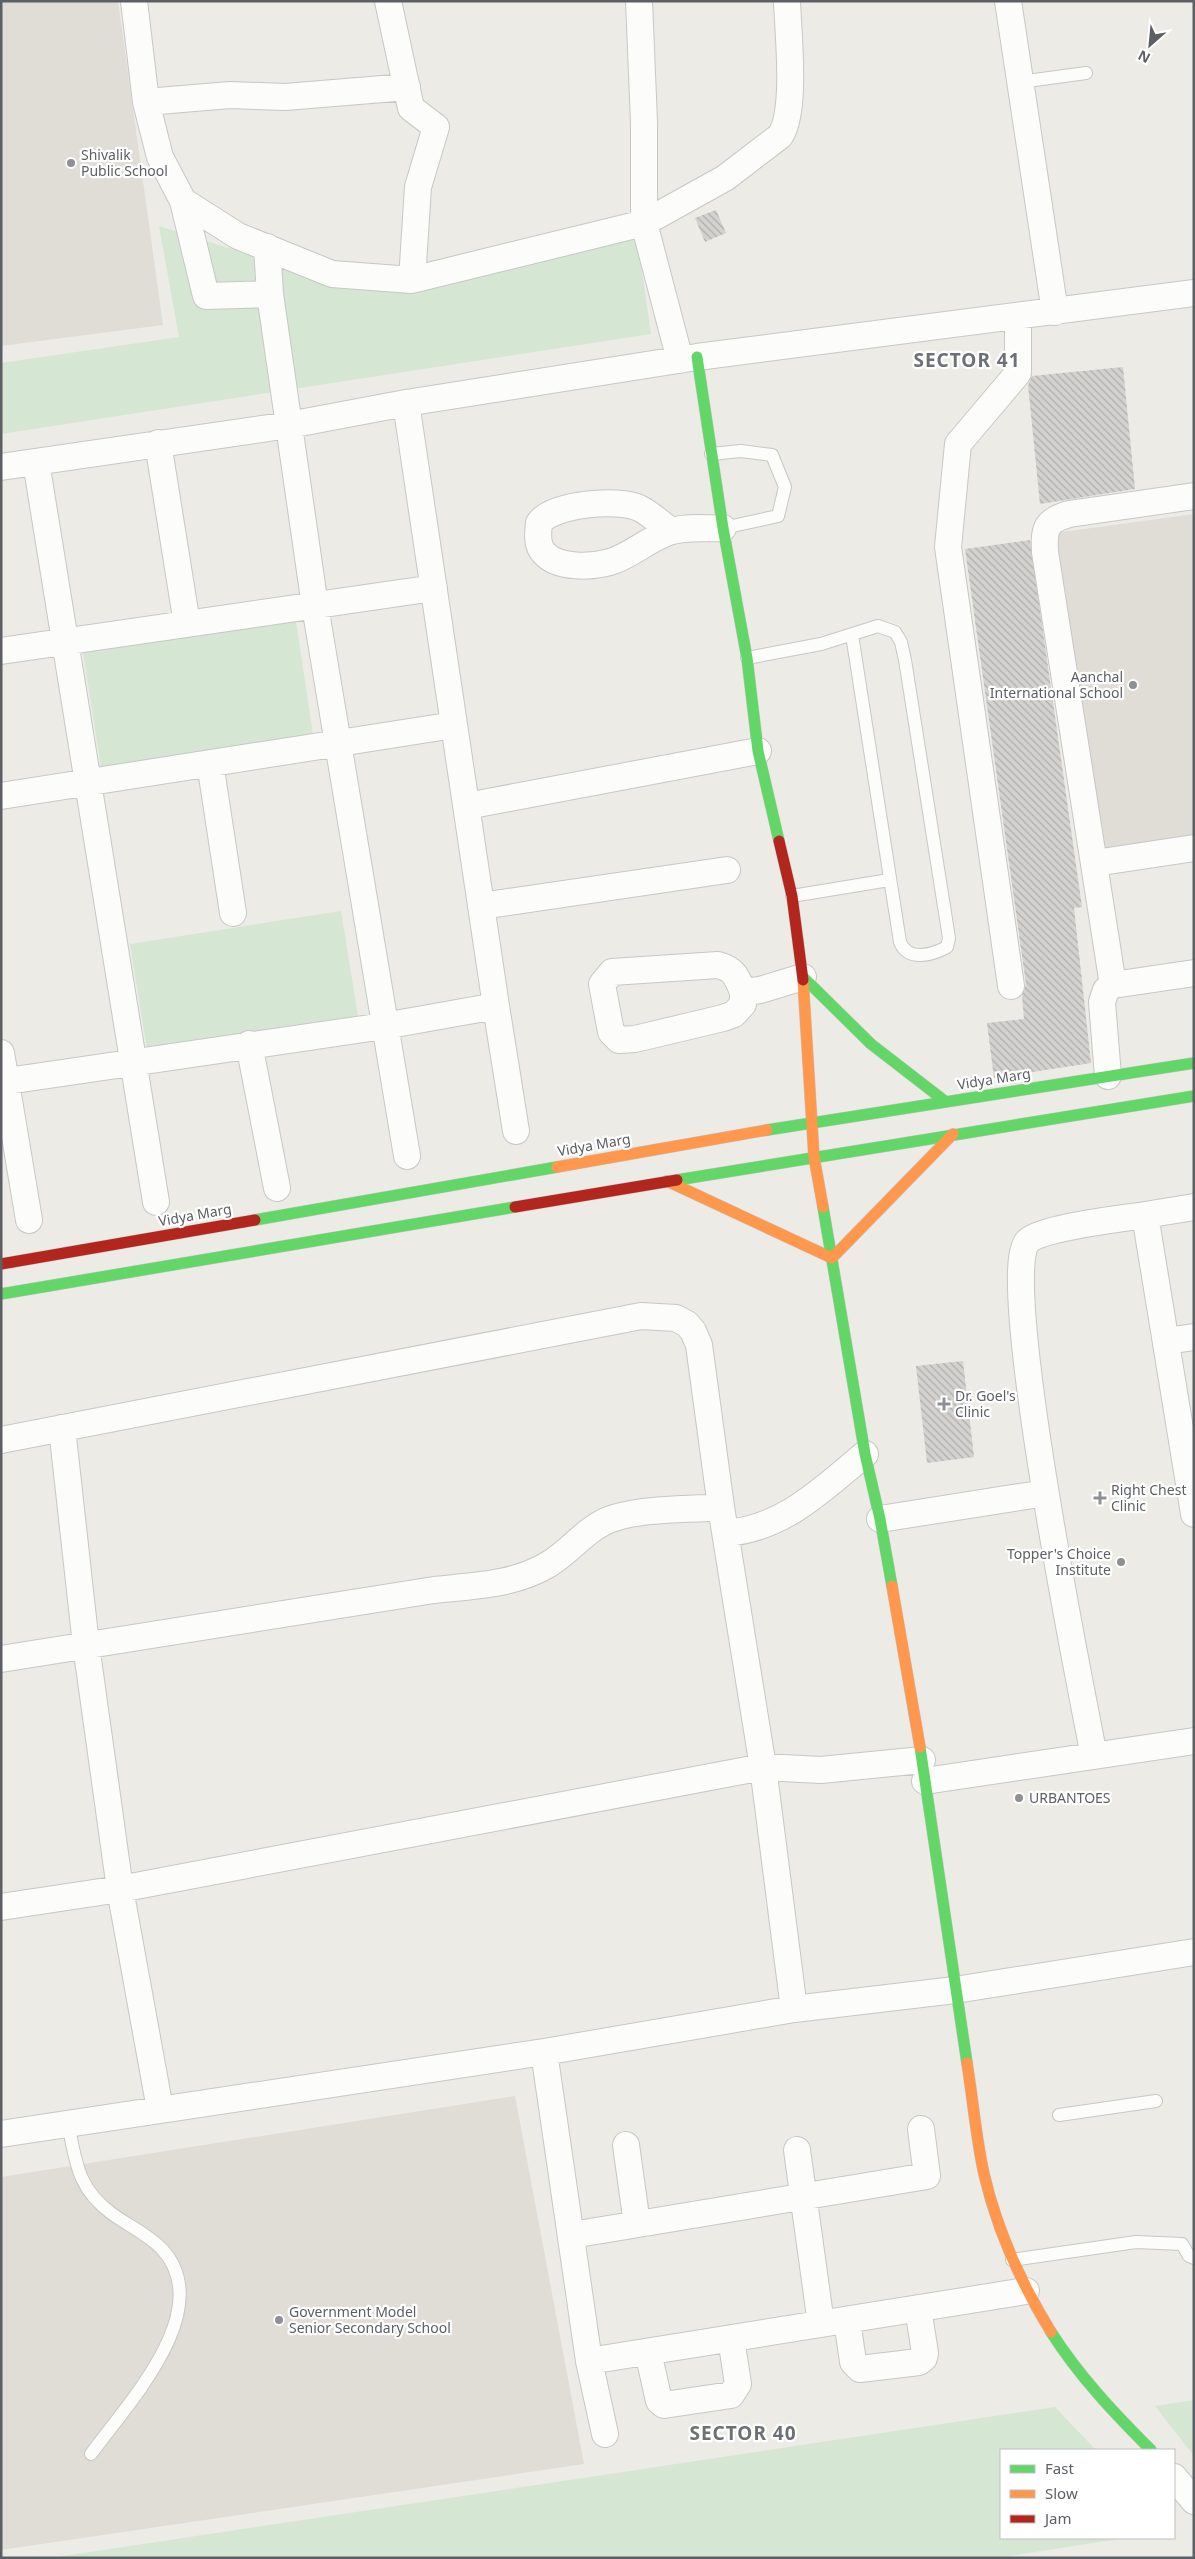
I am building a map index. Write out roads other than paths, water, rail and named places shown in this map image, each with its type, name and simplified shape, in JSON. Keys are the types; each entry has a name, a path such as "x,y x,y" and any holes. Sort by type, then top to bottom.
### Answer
{"main road":[{"path":"688,358 711,454 747,658 758,751 792,896 804,977 810,1123 814,1156 865,1454 880,1519 923,1771 984,2174 1012,2260 1026,2291 1069,2360 1102,2400 1151,2449"},
{"path":"804,977 823,999 888,1060 915,1082 946,1102"},
{"name":"Vidya Marg","path":"1,1264 810,1123 1194,1063"},
{"path":"1,1294 814,1156 1194,1096"},
{"path":"832,1258 953,1134"},
{"path":"667,1181 832,1258"}],"street":[{"path":"134,1 146,102 160,158 183,201 206,296 270,294"},
{"path":"388,1 412,108 436,127 418,187 412,280"},
{"path":"639,1 644,122 644,223 688,358"},
{"path":"183,201 238,236 332,274 412,280 644,223 725,178 780,136 786,128 790,93 787,1"},
{"path":"1008,1 1055,312"},
{"path":"146,102 230,95 285,97 407,87"},
{"path":"267,247 270,294 315,606 407,1156"},
{"path":"1,467 158,442 289,425 406,403 688,358 1194,293"},
{"path":"1011,986 948,547 958,444 1018,373 1018,316"},
{"path":"406,403 516,1131"},
{"path":"158,442 187,624"},
{"path":"36,462 131,1062 156,1202"},
{"path":"1113,985 1045,552 1045,532 1053,520 1069,514 1194,496"},
{"path":"671,531 723,528"},
{"path":"1,651 434,588"},
{"path":"1,796 454,725"},
{"path":"467,806 758,751"},
{"path":"210,764 233,913"},
{"path":"1094,863 1194,848"},
{"path":"481,906 727,870"},
{"path":"718,965 728,968 736,974 743,992 743,1004 734,1014 635,1039 619,1040 611,1032 602,984 612,972 718,965"},
{"path":"1108,1076 1102,1002 1106,990 1113,985 1194,973"},
{"path":"743,992 760,990 804,977"},
{"path":"3,1082 250,1044 384,1026 496,1006"},
{"path":"250,1044 277,1188"},
{"path":"1,1053 3,1082 29,1220"},
{"path":"1094,1756 1045,1493 1020,1294 1022,1250 1028,1241 1067,1228 1194,1207"},
{"path":"1145,1215 1166,1341 1188,1437 1194,1514"},
{"path":"1,1440 641,1316 676,1318 687,1324 693,1331 699,1345 721,1507 763,1767 794,2009"},
{"path":"1166,1341 1194,1337"},
{"path":"62,1428 86,1645 120,1889 160,2109"},
{"path":"726,1533 746,1531 786,1516 803,1506 865,1454"},
{"path":"880,1519 1045,1493"},
{"path":"1,1659 434,1590 504,1582 549,1564 592,1528 614,1518 642,1513 721,1507"},
{"path":"1,1907 120,1889 763,1767 821,1770 923,1771 1094,1756 1194,1741"},
{"path":"1,2134 544,2052 794,2009 955,1990 1194,1952"},
{"path":"544,2052 589,2361 605,2434"},
{"path":"572,2235 927,2176 921,2129"},
{"path":"626,2145 637,2224"},
{"path":"797,2150 821,2324"},
{"path":"589,2361 1026,2291"},
{"path":"847,2320 853,2362 860,2369 919,2362 924,2358 925,2354 918,2308"},
{"path":"648,2352 659,2401 664,2405 731,2395 738,2384 730,2338"},
{"path":"1175,2478 1194,2501"}],"lane":[{"path":"1020,82 1086,73"},
{"path":"711,454 741,451 772,455 785,487 778,516 723,528"},
{"path":"747,658 821,644 878,626 887,627 895,632 901,642 949,938 947,947 934,954 921,956 910,953 902,948 889,880 852,635"},
{"path":"792,896 889,880"},
{"path":"1059,2116 1156,2101"},
{"path":"68,2124 76,2168 90,2194 110,2213 141,2232 161,2249 173,2268 180,2306 172,2334 149,2374 91,2454"},
{"path":"1012,2260 1136,2242 1182,2244 1189,2256 1194,2258"}],"place":[{"name":"Shivalik Public School","path":"71,163"},
{"name":"Aanchal International School","path":"1133,685"},
{"name":"Dr. Goel's Clinic","path":"944,1404"},
{"name":"Right Chest Clinic","path":"1100,1498"},
{"name":"Topper's Choice Institute","path":"1121,1562"},
{"name":"URBANTOES","path":"1019,1798"},
{"name":"Government Model Senior Secondary School","path":"279,2320"}],"district":[{"name":"SECTOR 41","path":"967,360"},
{"name":"SECTOR 40","path":"743,2433"}]}
